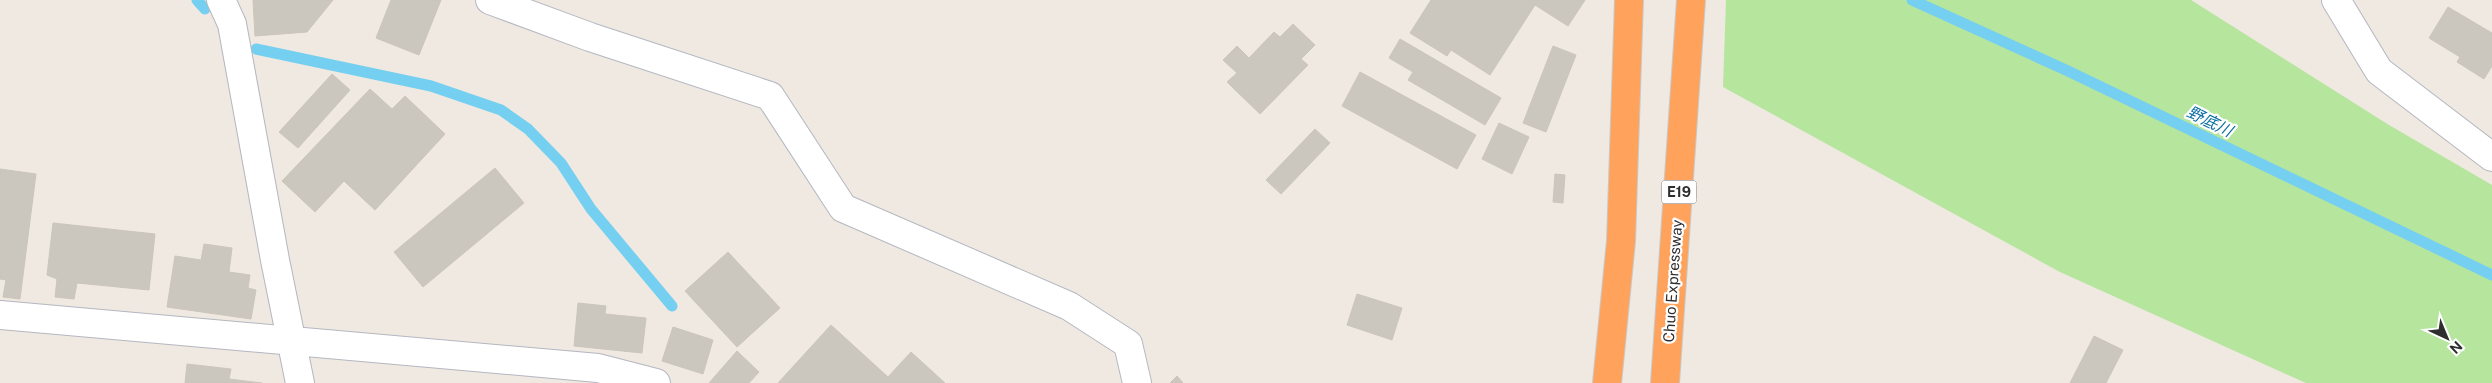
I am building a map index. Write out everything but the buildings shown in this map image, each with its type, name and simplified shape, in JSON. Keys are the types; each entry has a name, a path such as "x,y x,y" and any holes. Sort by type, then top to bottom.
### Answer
{"highway":[{"path":"1607,383 1621,241 1629,0"},
{"name":"Chuo Expressway","path":"1665,383 1691,0"}],"street":[{"path":"221,0 232,24 300,383"},
{"path":"490,0 581,34 770,96 844,208 1069,306 1128,344 1137,383"},
{"path":"2336,0 2379,72 2492,156"},
{"path":"0,316 598,368 656,383"}],"green space":[{"path":"1726,0 2191,0 2389,125 2492,185 2492,383 2306,383 2060,272 1723,87"}],"waterway":[{"path":"197,0 205,9"},
{"name":"野底川","path":"1912,0 2068,71 2492,275"},
{"path":"256,49 431,86 501,110 528,129 561,163 591,209 672,306"}]}
